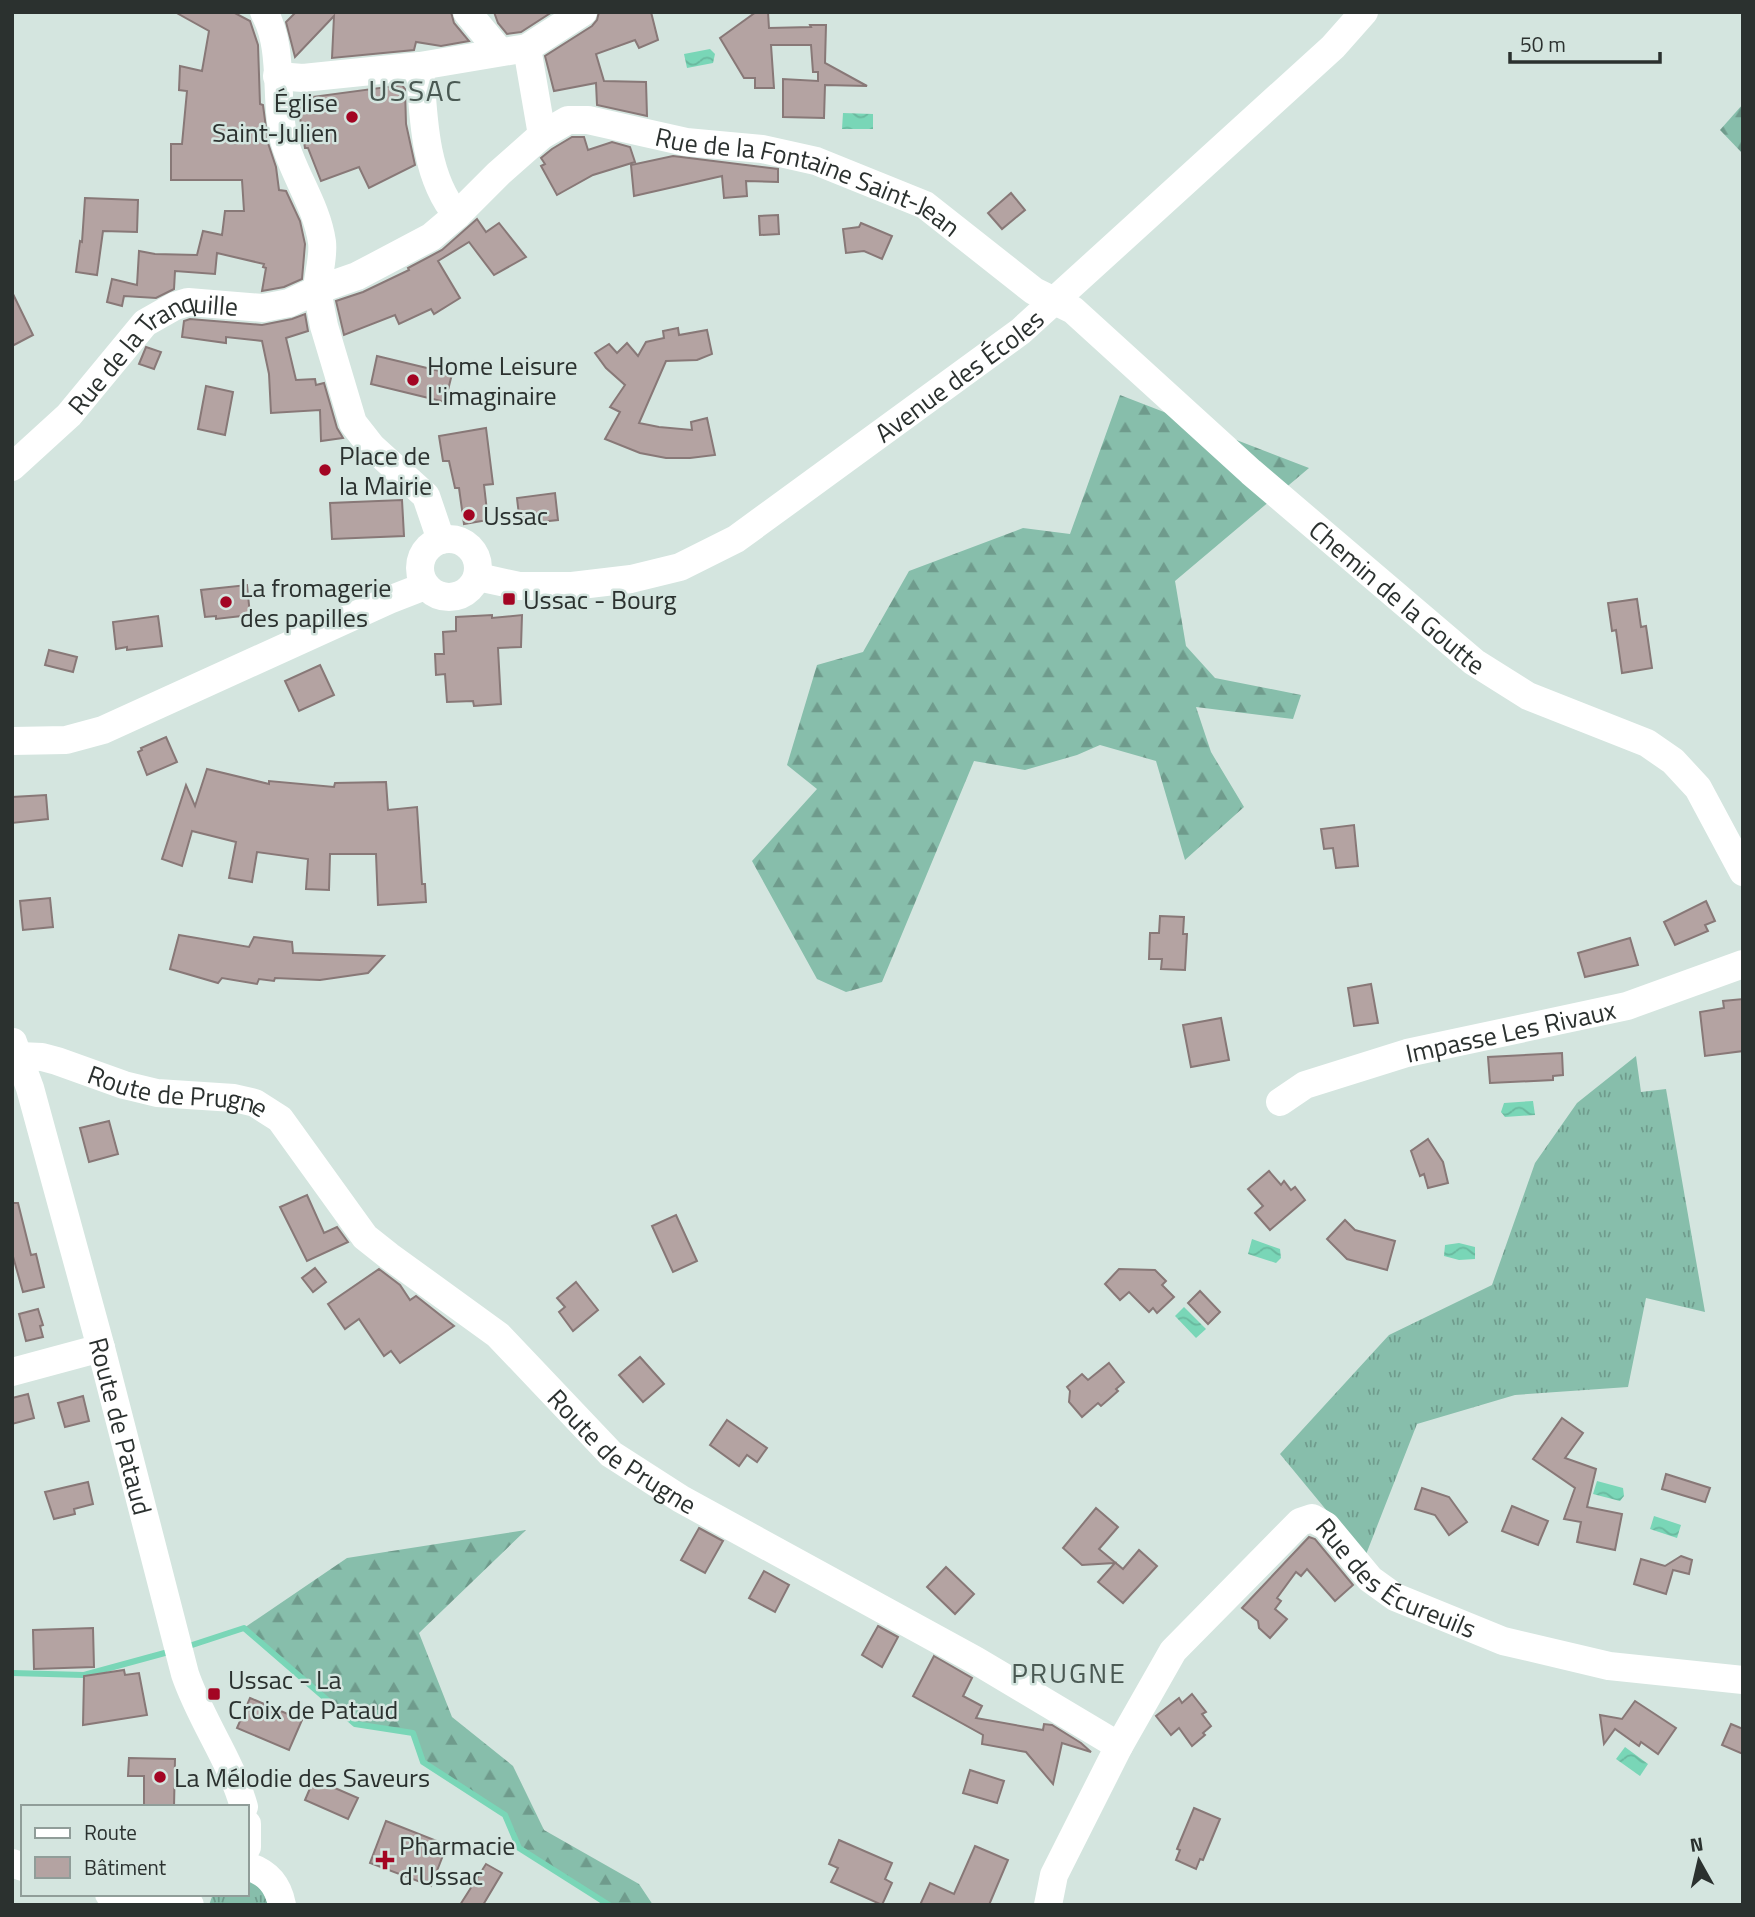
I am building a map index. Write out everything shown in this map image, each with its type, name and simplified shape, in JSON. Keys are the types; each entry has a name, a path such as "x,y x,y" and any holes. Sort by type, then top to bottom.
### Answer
{"street":[{"path":"467,12 513,50 542,135"},
{"name":"Avenue des Écoles","path":"478,577 519,586 572,586 631,579 680,567 736,539 1021,331 1333,47 1364,12"},
{"path":"277,76 303,78 420,66 513,50 574,14"},
{"path":"273,16 277,100 285,141 322,243 317,290 324,326 353,423 370,446 426,496 442,540"},
{"path":"420,66 425,138 445,201 457,215"},
{"name":"Rue de la Fontaine Saint-Jean","path":"457,215 542,135 568,120 588,120 646,135 686,142 762,149 816,162 925,205 1034,292 1054,299"},
{"name":"Rue de la Tranquille","path":"12,467 69,415 145,323 175,306 188,302 263,308 289,303 357,276 431,237 457,215"},
{"name":"Chemin de la Goutte","path":"1054,299 1073,310 1251,472 1474,662 1528,696 1647,743 1673,761 1698,788 1743,872"},
{"path":"442,540 459,540 474,551 478,559 478,577 467,592 449,598 440,597 425,586 421,578 421,559 426,550 442,540"},
{"path":"12,741 66,740 103,730 425,586"},
{"name":"Impasse Les Rivaux","path":"1280,1102 1306,1085 1407,1054 1627,1006 1743,964"},
{"name":"Route de Pataud","path":"15,1048 30,1088 101,1348 179,1650 193,1696 233,1772 243,1805"},
{"name":"Route de Prugne","path":"15,1048 124,1085 157,1093 234,1098 255,1103 280,1119 365,1237 498,1335 611,1454 681,1499 975,1660 1119,1746"},
{"path":"12,1372 101,1348"},
{"name":"Rue des Écureuils","path":"1119,1746 1173,1651 1300,1522 1312,1518 1326,1526 1370,1579 1395,1597 1503,1641 1609,1666 1743,1680"},
{"path":"1048,1905 1055,1875 1119,1746"},
{"path":"248,1867 270,1878 280,1892 282,1905"},
{"path":"124,1896 190,1905"}],"green space":[{"path":"1743,104 1743,154 1720,130"},
{"path":"1120,395 1309,468 1175,581 1186,646 1215,678 1301,695 1293,719 1196,707 1211,752 1244,807 1185,860 1156,761 1100,745 1077,755 1025,770 974,761 882,982 846,992 817,979 752,861 817,789 787,765 817,665 863,652 909,571 1023,528 1070,534"},
{"path":"1636,1056 1641,1092 1666,1089 1705,1312 1646,1298 1628,1387 1515,1395 1417,1424 1365,1557 1280,1454 1389,1335 1492,1285 1535,1163 1577,1103"},
{"path":"526,1530 419,1633 452,1717 513,1766 544,1830 639,1884 653,1905 609,1905 519,1848 505,1814 423,1762 413,1733 355,1724 244,1628 347,1558"},
{"path":"248,1881 261,1890 268,1905 209,1905 212,1896 248,1896"}],"water":[{"path":"710,49 715,54 713,63 687,68 684,54"},
{"path":"843,113 873,114 873,129 842,129"},
{"path":"1533,1101 1535,1115 1505,1117 1501,1112 1504,1103"},
{"path":"1252,1239 1280,1249 1281,1258 1276,1263 1248,1254"},
{"path":"1459,1243 1475,1247 1475,1259 1459,1260 1444,1256 1445,1245"},
{"path":"1184,1307 1206,1329 1196,1338 1175,1316"},
{"path":"1597,1481 1623,1488 1624,1496 1620,1501 1593,1494"},
{"path":"1654,1516 1681,1525 1677,1538 1650,1529"},
{"path":"1625,1747 1648,1764 1640,1776 1616,1759"}],"building":[{"path":"175,12 233,12 250,21 258,45 260,104 263,105 268,143 276,167 279,190 286,191 300,221 305,244 302,279 284,287 262,291 266,268 263,267 264,264 217,253 215,274 175,271 174,289 156,298 124,296 122,306 107,302 112,279 137,285 139,251 197,255 203,231 222,235 225,211 244,211 242,180 171,180 171,144 182,144 187,91 179,90 180,66 202,71 209,31"},
{"path":"296,12 451,12 454,23 469,41 441,46 416,42 414,50 332,58 334,16 295,57 286,22"},
{"path":"494,12 552,12 521,32 507,34 498,23"},
{"path":"599,12 651,12 658,40 639,48 635,40 596,54 604,81 646,82 647,116 597,105 596,83 554,91 545,56 592,26"},
{"path":"756,12 768,12 769,28 826,25 825,63 867,86 825,85 824,118 783,117 783,79 818,81 818,72 813,72 811,45 771,45 774,88 755,88 755,78 744,78 720,38"},
{"path":"402,85 405,89 406,124 415,165 369,188 359,167 321,181 308,148 305,148 297,99"},
{"path":"572,137 584,137 588,150 612,142 630,147 635,162 593,175 557,195 541,166 545,164 541,158"},
{"path":"673,156 778,169 778,182 746,181 747,196 724,198 722,176 634,196 631,165"},
{"path":"1011,193 1025,210 1002,229 988,213"},
{"path":"85,198 138,200 137,232 103,231 97,275 76,272 80,241 82,242"},
{"path":"778,215 779,234 760,235 759,216"},
{"path":"477,219 486,232 499,223 526,257 494,275 469,242 438,261 460,298 434,314 431,309 399,324 395,315 344,335 336,301 363,292 409,270 408,268 442,250"},
{"path":"861,223 892,236 882,259 864,251 846,253 843,229 859,227"},
{"path":"12,292 33,335 12,346"},
{"path":"305,314 308,331 286,338 296,380 315,379 316,385 324,383 337,428 343,438 321,441 320,410 271,413 269,374 262,341 226,337 226,343 182,337 184,321 190,319 262,325"},
{"path":"678,328 679,335 707,330 712,354 697,360 666,361 639,423 692,430 691,422 707,418 715,455 666,458 640,453 605,439 620,412 610,407 625,385 606,368 595,353 609,344 617,353 627,343 638,356 646,342 664,338 663,331"},
{"path":"146,347 161,352 154,369 139,364"},
{"path":"377,356 452,374 445,402 371,384"},
{"path":"206,386 233,392 225,435 198,429"},
{"path":"486,428 493,484 484,485 488,520 464,524 459,488 455,488 449,461 443,461 439,436"},
{"path":"555,493 558,520 520,524 517,498"},
{"path":"402,500 404,536 332,539 330,503"},
{"name":"La fromagerie des papilles","path":"247,585 250,615 216,619 216,616 205,617 201,590"},
{"path":"1637,599 1641,627 1646,626 1652,668 1622,673 1616,630 1612,631 1608,603"},
{"path":"492,615 492,618 522,615 521,647 498,648 501,704 474,706 473,701 447,702 445,674 436,675 435,654 444,654 443,632 456,631 456,617"},
{"path":"158,616 162,646 116,649 113,622"},
{"path":"49,650 77,657 73,672 45,665"},
{"path":"320,665 334,695 299,711 285,681"},
{"path":"166,737 177,762 147,775 138,752 141,748"},
{"path":"207,769 269,784 269,781 334,787 335,783 386,782 388,810 417,807 422,884 425,884 426,902 378,905 376,854 330,854 329,890 306,889 308,859 257,852 252,882 229,878 236,842 192,831 182,866 162,859 186,785 195,806"},
{"path":"46,795 48,819 12,823 12,797"},
{"path":"1354,825 1358,866 1336,868 1333,848 1324,849 1321,829"},
{"path":"50,898 53,927 23,930 20,901"},
{"path":"1706,901 1715,921 1705,925 1708,931 1675,945 1664,922"},
{"path":"1160,916 1184,917 1183,934 1187,934 1185,970 1161,969 1162,959 1149,959 1150,933 1159,933"},
{"path":"179,935 249,947 254,937 292,942 293,953 384,956 368,973 320,980 259,979 257,984 222,978 218,983 170,969"},
{"path":"1630,938 1638,965 1585,977 1578,953"},
{"path":"1371,984 1378,1023 1354,1026 1348,988"},
{"path":"1743,999 1743,1051 1705,1056 1700,1012 1724,1008 1723,1001"},
{"path":"1221,1018 1229,1060 1191,1067 1183,1025"},
{"path":"1562,1053 1563,1075 1553,1076 1553,1080 1490,1083 1488,1057"},
{"path":"109,1121 118,1154 89,1162 80,1128"},
{"path":"1428,1139 1443,1162 1448,1183 1428,1188 1424,1174 1420,1176 1411,1151"},
{"path":"1269,1171 1281,1185 1284,1181 1291,1190 1295,1187 1305,1200 1270,1230 1255,1213 1263,1206 1248,1189"},
{"path":"307,1195 324,1233 337,1227 348,1242 307,1261 280,1207"},
{"path":"12,1203 18,1203 31,1255 36,1254 44,1287 23,1292 12,1253"},
{"path":"676,1215 697,1261 673,1272 652,1226"},
{"path":"1345,1220 1355,1230 1395,1241 1387,1270 1347,1259 1327,1239"},
{"path":"315,1268 326,1282 313,1292 302,1278"},
{"path":"379,1269 400,1285 410,1300 416,1296 454,1326 400,1363 391,1351 384,1356 359,1319 345,1329 328,1304"},
{"path":"1119,1269 1155,1270 1166,1281 1162,1285 1174,1297 1157,1313 1153,1308 1149,1312 1129,1292 1120,1300 1105,1284"},
{"path":"576,1282 598,1310 573,1331 559,1312 565,1307 557,1298"},
{"path":"1200,1291 1220,1312 1208,1324 1188,1303"},
{"path":"38,1309 43,1325 40,1326 43,1337 26,1341 19,1314"},
{"path":"640,1357 664,1384 643,1402 619,1375"},
{"path":"1109,1363 1124,1382 1101,1406 1098,1403 1082,1417 1069,1402 1070,1391 1067,1387 1082,1374 1088,1380"},
{"path":"28,1394 34,1418 12,1424 12,1398"},
{"path":"83,1396 89,1421 65,1427 58,1403"},
{"path":"1562,1418 1583,1433 1565,1458 1596,1469 1587,1507 1622,1514 1615,1550 1577,1542 1581,1522 1564,1519 1575,1488 1533,1459"},
{"path":"727,1420 767,1448 757,1462 747,1455 739,1466 710,1445"},
{"path":"1666,1474 1710,1488 1705,1502 1662,1489"},
{"path":"88,1482 93,1504 74,1509 75,1514 54,1519 45,1492"},
{"path":"1422,1488 1449,1497 1467,1522 1449,1535 1435,1515 1415,1509"},
{"path":"1512,1506 1548,1521 1538,1545 1502,1531"},
{"path":"1096,1508 1118,1527 1099,1549 1123,1569 1139,1550 1157,1566 1123,1603 1098,1582 1115,1563 1082,1565 1063,1548"},
{"path":"699,1528 723,1541 705,1573 681,1560"},
{"path":"1309,1537 1315,1539 1353,1585 1335,1601 1307,1569 1301,1576 1296,1572 1277,1598 1281,1601 1275,1609 1287,1619 1270,1638 1259,1628 1258,1621 1242,1608"},
{"path":"1681,1556 1692,1560 1689,1574 1673,1570 1666,1594 1634,1584 1641,1559 1665,1566"},
{"path":"946,1567 974,1594 955,1614 927,1587"},
{"path":"764,1571 789,1585 775,1612 749,1598"},
{"path":"878,1626 898,1637 882,1667 862,1655"},
{"path":"93,1628 94,1667 34,1669 33,1630"},
{"path":"934,1656 972,1678 963,1696 982,1706 976,1718 1043,1730 1044,1724 1052,1725 1091,1752 1062,1743 1053,1784 1026,1752 982,1744 983,1735 913,1696"},
{"path":"124,1670 125,1675 139,1673 147,1715 83,1725 84,1676"},
{"path":"1192,1694 1206,1712 1202,1714 1211,1726 1192,1746 1179,1728 1171,1735 1156,1716 1179,1698 1182,1703"},
{"path":"250,1698 302,1720 289,1750 237,1728"},
{"path":"1635,1701 1676,1728 1658,1754 1641,1742 1639,1746 1615,1729 1604,1744 1600,1715 1622,1719"},
{"path":"1731,1724 1743,1729 1743,1754 1722,1745"},
{"path":"129,1758 175,1759 174,1805 144,1805 144,1776 128,1776"},
{"path":"970,1770 1004,1781 997,1803 963,1793"},
{"path":"314,1779 358,1798 348,1819 305,1800"},
{"path":"1194,1808 1220,1819 1203,1860 1200,1859 1196,1869 1176,1860 1180,1850 1177,1849"},
{"path":"386,1821 447,1845 431,1886 370,1863"},
{"path":"839,1840 892,1863 885,1879 892,1883 882,1905 831,1882 838,1868 829,1864"},
{"path":"975,1846 1008,1860 989,1905 920,1905 930,1883 954,1894"},
{"path":"486,1864 502,1873 483,1905 460,1905"}],"waterway":[{"path":"186,1647 244,1628 355,1724 413,1733 423,1762 505,1815 519,1848 609,1905"},
{"path":"12,1673 84,1675 172,1651"}],"place":[{"name":"Église Saint-Julien","path":"352,117"},
{"name":"Home Leisure L'imaginaire","path":"413,380"},
{"name":"Place de la Mairie","path":"325,470"},
{"name":"Ussac","path":"469,515"},
{"name":"Ussac - Bourg","path":"509,599"},
{"name":"La fromagerie des papilles","path":"226,602"},
{"name":"Ussac - La Croix de Pataud","path":"214,1694"},
{"name":"La Mélodie des Saveurs","path":"160,1777"},
{"name":"Pharmacie d'Ussac","path":"385,1860"}],"district":[{"name":"USSAC","path":"416,90"},
{"name":"PRUGNE","path":"1069,1672"}]}
